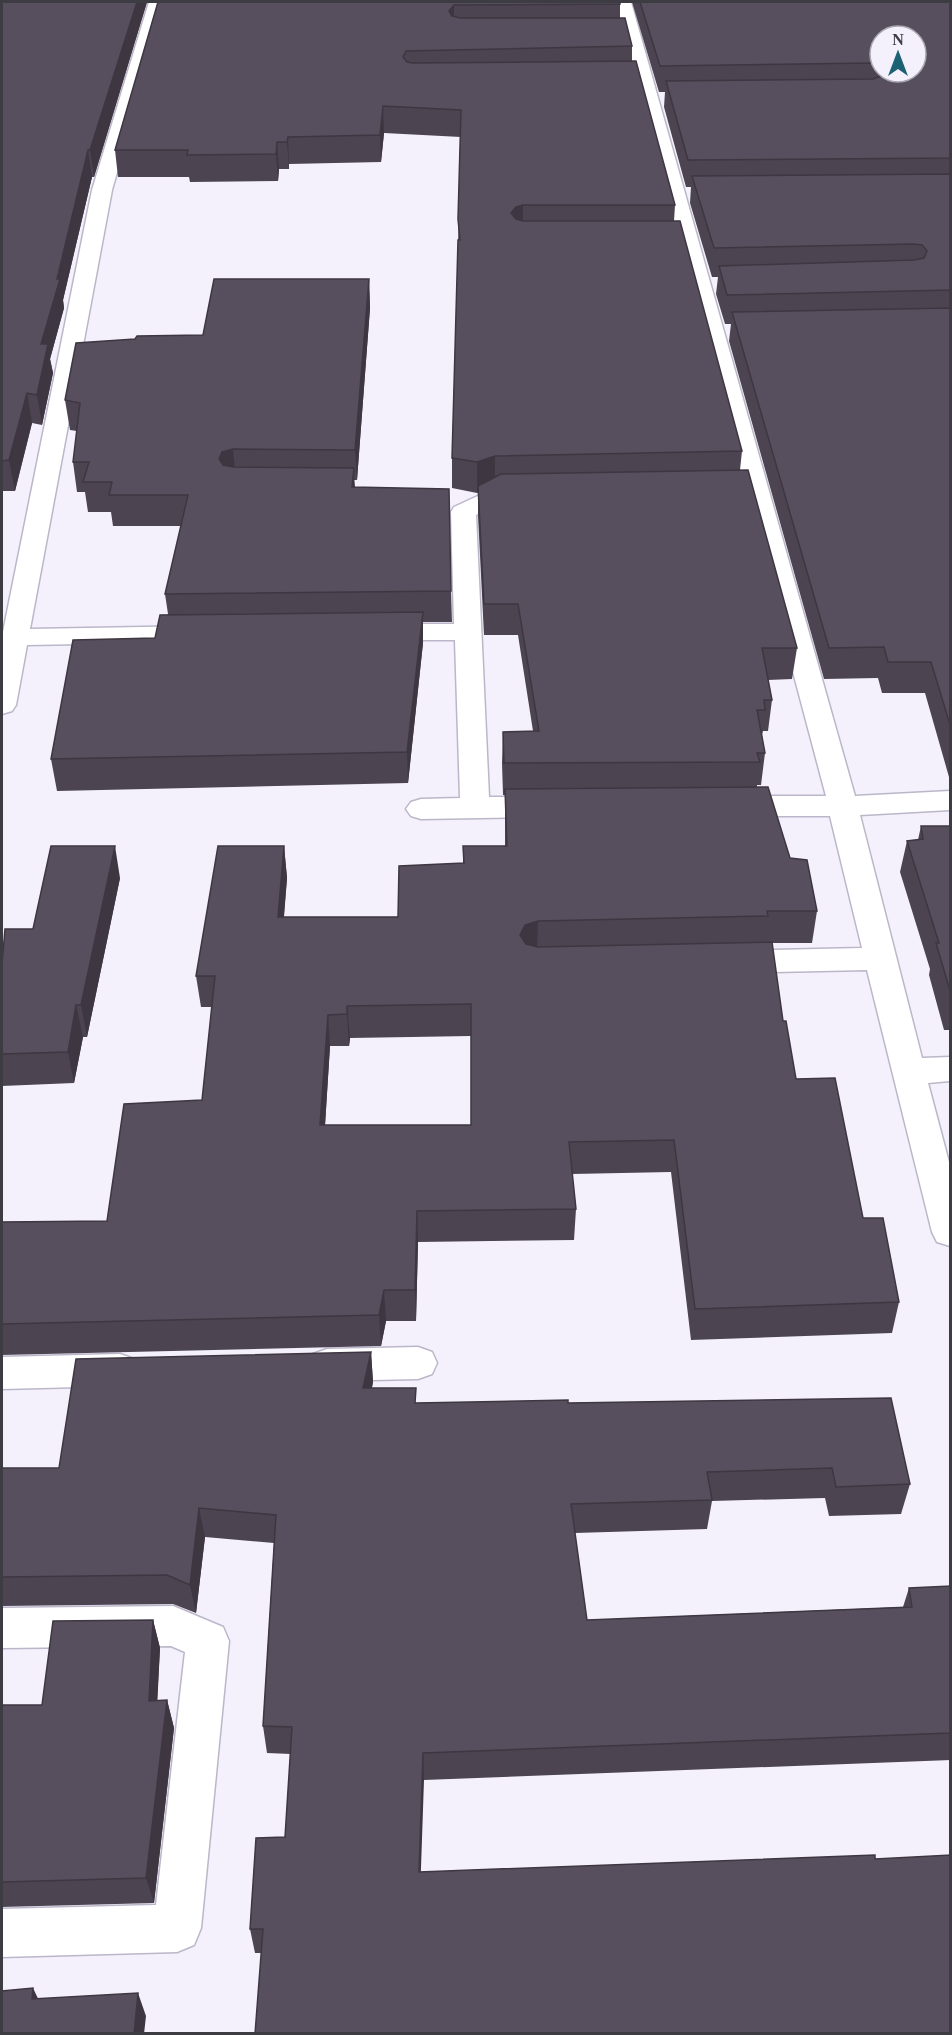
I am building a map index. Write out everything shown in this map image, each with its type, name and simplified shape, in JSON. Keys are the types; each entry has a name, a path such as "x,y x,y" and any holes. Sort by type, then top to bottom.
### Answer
{"street":[{"path":"2,705 102,190 157,2"},
{"path":"623,2 651,100 689,195 678,241 713,285 727,332 746,490 843,806 908,1071 951,1232"},
{"path":"610,36 633,36"},
{"path":"622,80 645,79"},
{"path":"651,100 674,100"},
{"path":"475,807 463,512 495,495 542,494"},
{"path":"447,496 480,503"},
{"path":"355,632 468,632"},
{"path":"15,637 226,634"},
{"path":"701,807 843,806 951,800"},
{"path":"421,809 570,807"},
{"path":"703,963 881,959"},
{"path":"908,1071 951,1070"},
{"path":"287,1366 418,1363"},
{"path":"2,1373 156,1369"},
{"path":"2,1628 173,1626 208,1641 177,1928 2,1933"}],"building":[{"path":"2,2 137,2 90,150 88,150 57,279 60,279 41,344 48,344 37,395 27,393 9,460 2,461"},
{"path":"158,2 620,2 620,4 454,5 449,11 452,16 460,18 625,18 632,46 406,51 403,57 407,62 413,63 636,61 675,205 523,205 516,207 511,213 516,219 523,221 680,221 742,451 495,456 477,462 452,458 458,240 460,240 458,219 461,110 383,106 380,135 288,137 287,142 277,142 276,154 187,155 188,150 115,150"},
{"path":"640,2 951,2 951,158 688,160 666,81 868,79 868,84 928,84 928,24 868,24 868,63 660,66"},
{"path":"951,174 951,290 727,295 719,266 914,260 924,258 927,251 922,245 913,244 714,248 692,176"},
{"path":"214,279 369,279 355,450 233,449 222,452 219,459 223,465 233,467 354,468 352,487 449,489 451,591 165,594 188,495 109,495 112,482 83,482 89,462 73,462 80,403 65,400 76,343 135,339 137,336 203,335"},
{"path":"951,308 951,728 931,662 888,662 884,647 829,648 732,312"},
{"path":"748,470 797,648 762,648 772,700 764,700 765,710 757,710 765,753 757,753 760,762 504,763 503,732 539,731 518,604 484,604 478,486 501,474"},
{"path":"423,612 407,752 51,759 73,640 155,638 160,615"},
{"path":"768,787 790,858 807,860 817,911 767,911 768,916 538,921 525,925 520,935 526,944 538,947 772,942 783,1021 786,1021 796,1079 835,1078 863,1218 883,1218 899,1302 695,1309 674,1140 569,1142 576,1209 417,1211 415,1290 384,1290 379,1315 2,1324 2,1222 107,1221 124,1104 202,1100 215,976 196,976 218,846 284,846 278,917 398,917 399,866 464,863 463,846 507,846 505,789","holes":["471,1004 471,1125 320,1125 328,1015 347,1014 347,1006"]},
{"path":"921,826 951,826 951,994 936,943 939,943 907,841 923,839"},
{"path":"51,846 115,846 81,1005 76,1005 68,1052 2,1054 2,964 5,929 33,929"},
{"path":"371,1352 363,1388 416,1388 415,1403 891,1398 910,1484 836,1487 832,1468 707,1472 712,1500 571,1504 587,1620 912,1607 909,1588 951,1586 951,1733 423,1753 419,1872 875,1855 875,1859 951,1855 951,2034 255,2034 263,1929 250,1929 256,1838 285,1837 292,1727 263,1726 276,1515 199,1508 190,1585 167,1575 2,1577 2,1468 59,1468 76,1359"},
{"path":"153,1620 149,1701 167,1700 146,1878 2,1882 2,1705 42,1705 53,1621"},
{"path":"33,1988 32,1999 138,1993 134,2034 2,2034 2,1991"}]}
